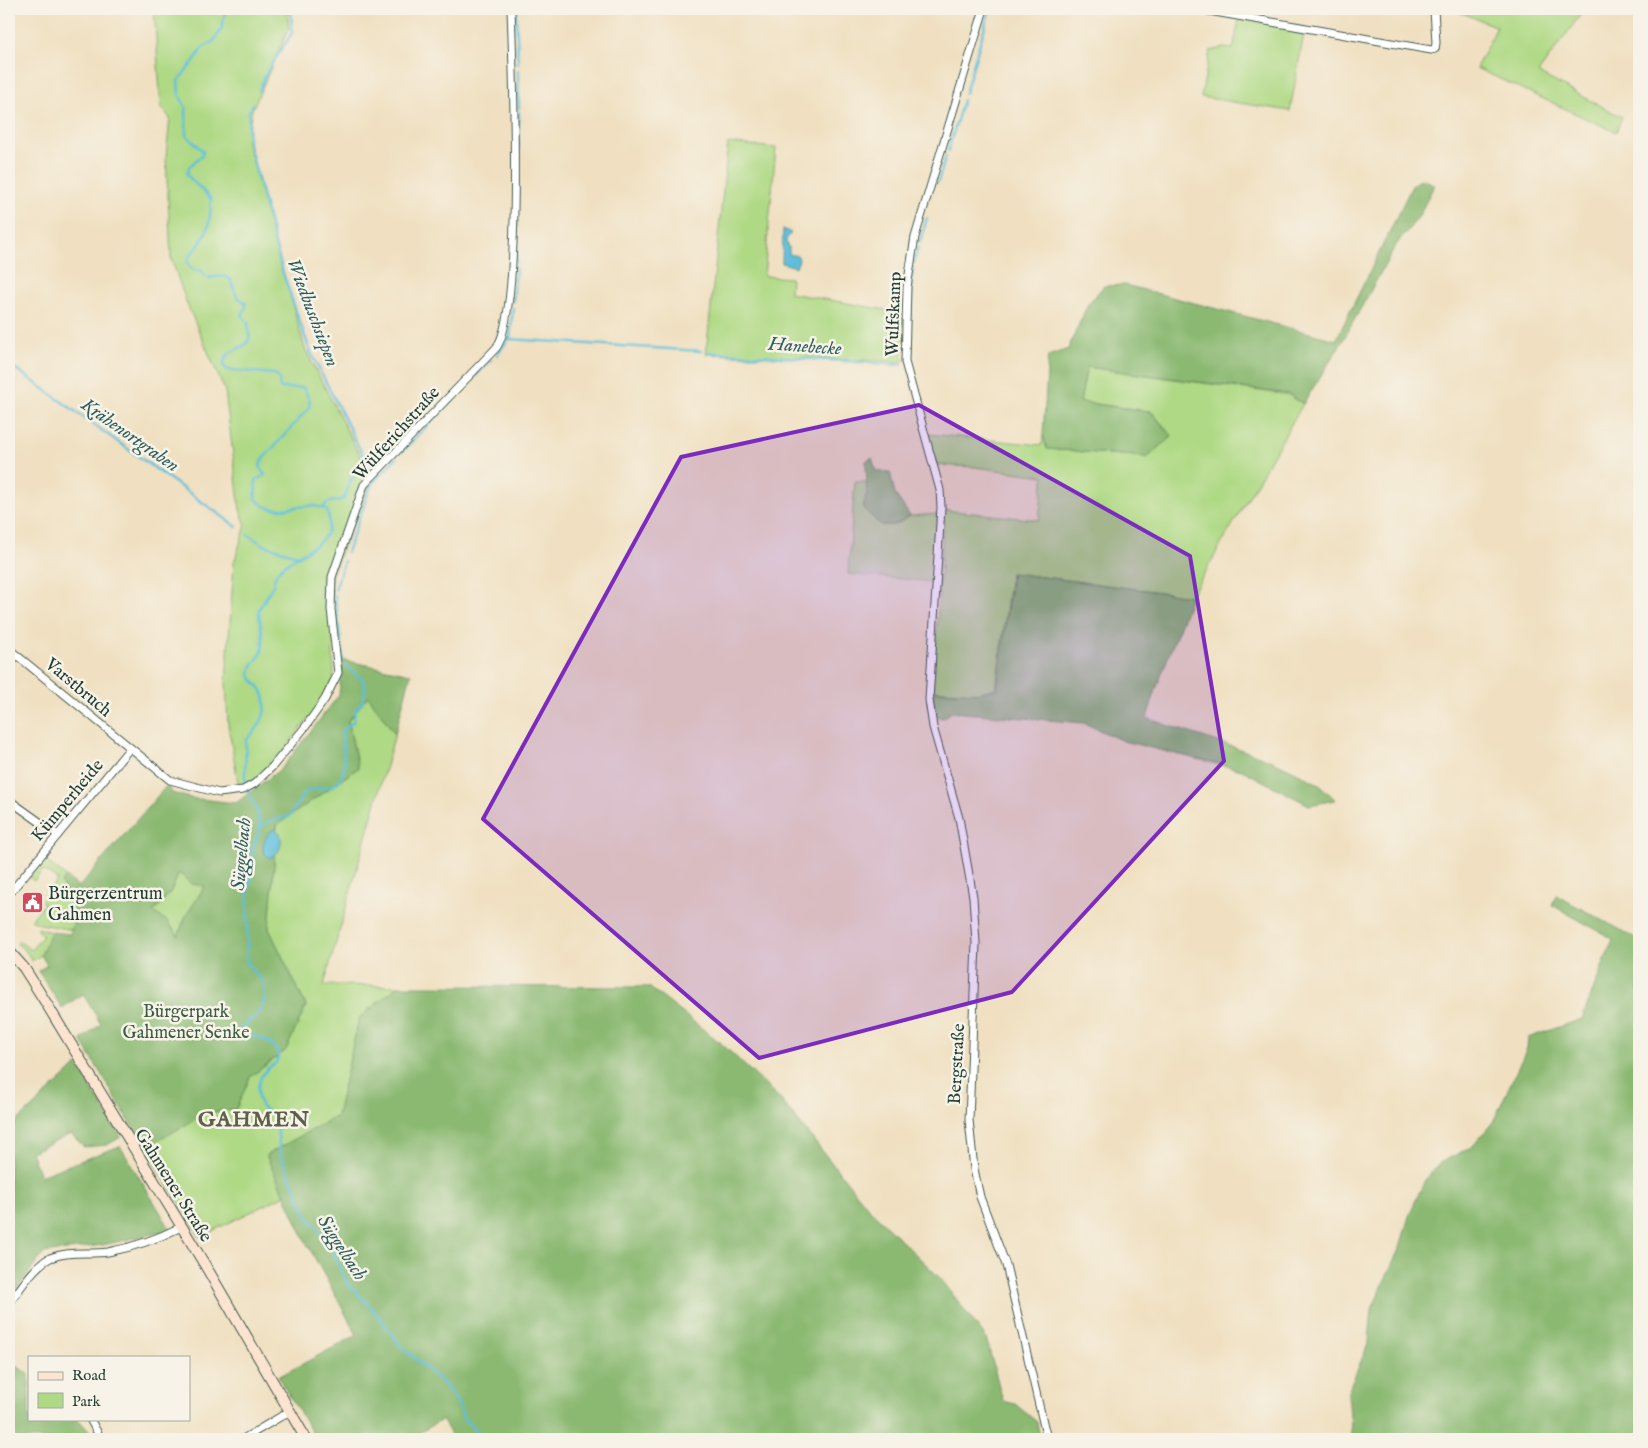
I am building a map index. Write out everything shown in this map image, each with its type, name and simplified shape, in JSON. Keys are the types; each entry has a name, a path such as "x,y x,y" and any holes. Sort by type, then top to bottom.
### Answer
{"main road":[{"name":"Gahmener Straße","path":"9,951 24,968 43,998 306,1439"}],"street":[{"name":"Wülferichstraße","path":"130,748 170,780 180,784 219,793 243,790 254,784 272,767 306,726 335,682 338,662 330,609 332,577 364,485 496,348 504,335 508,316 513,224 514,98 511,9"},
{"name":"Wulfskamp","path":"930,686 942,507 940,489 905,362 907,286 915,237 984,9"},
{"path":"1198,9 1419,49 1435,49 1434,9"},
{"name":"Varstbruch","path":"9,649 130,748"},
{"name":"Bergstraße","path":"930,686 933,728 959,818 973,897 976,944 969,1120 974,1169 980,1197 1006,1265 1047,1439"},
{"name":"Kümperheide","path":"9,894 130,748"},
{"path":"9,800 58,835"},
{"path":"9,1304 40,1265 50,1258 73,1253 106,1252 150,1242 181,1227"},
{"path":"243,1439 290,1411"},
{"path":"91,1420 101,1439"}],"highlighted area":[{"path":"919,405 1190,556 1224,761 1012,992 759,1058 483,819 681,457"}],"green space":[{"path":"154,9 287,9 289,28 252,110 247,141 305,349 367,469 373,474 331,577 334,685 274,763 253,782 242,787 238,782 228,724 226,683 234,562 246,525 240,510 225,391 187,304 171,258 166,157 170,118 161,107"},
{"path":"1452,9 1580,9 1583,11 1538,73 1622,117 1616,132 1476,68 1497,27"},
{"path":"1240,16 1305,28 1290,111 1201,97 1210,51 1223,48 1233,49"},
{"path":"728,143 776,148 764,276 791,278 790,293 903,313 903,362 706,354"},
{"path":"1423,179 1434,185 1419,216 1396,245 1342,342 1303,404 1289,394 1087,367 1080,402 1151,412 1172,436 1148,457 1047,449 1043,435 1048,356 1068,349 1088,304 1104,286 1125,285 1336,340 1413,184"},
{"path":"1087,367 1289,395 1303,404 1191,596 1011,573 996,688 977,693 933,690 944,510 1039,520 1044,476 975,467 937,465 927,434 1042,445 1043,435 1047,449 1148,457 1172,436 1151,411 1080,402"},
{"path":"872,458 876,471 890,472 895,494 910,516 895,525 881,525 863,508 867,493 866,461"},
{"path":"855,482 866,482 867,493 863,508 881,525 895,525 910,516 938,514 934,582 848,574"},
{"path":"1012,573 1191,596 1147,718 1273,761 1316,783 1336,800 1309,805 1242,770 1123,741 1084,723 952,712 943,718 933,716 933,691 977,693 997,689"},
{"name":"Bürgerpark Gahmener Senke","path":"342,660 411,674 395,734 368,696 348,721 358,768 277,825 269,929 306,1006 286,1050 250,1077 236,1109 206,1113 145,1148 81,1040 101,1024 83,994 62,1008 38,971 47,965 41,955 51,932 70,934 72,927 72,907 61,882 66,877 79,887 168,784 172,793 190,798 236,803 282,768 339,695","holes":["179,873 191,884 205,886 186,916 178,936 167,921 153,912 171,891"]},
{"path":"368,695 395,734 324,985 398,986 359,1018 337,1116 266,1155 285,1195 200,1237 145,1148 206,1113 236,1109 250,1077 286,1050 306,1006 269,929 277,825 358,768 348,721"},
{"path":"44,859 66,877 61,882 70,900 73,912 74,924 72,930 40,924 31,920 44,904 41,901 58,880 43,870 34,881 29,877"},
{"path":"179,872 205,886 186,916 178,936 174,929 153,913 171,891"},
{"path":"1556,895 1639,940 1639,1439 1352,1439 1348,1392 1369,1342 1372,1309 1400,1247 1410,1213 1425,1180 1440,1163 1473,1146 1493,1122 1527,1048 1528,1038 1582,1019 1613,939 1552,905"},
{"path":"38,928 51,932 41,955 32,961 26,951 17,944 19,941 31,950 43,936"},
{"path":"398,986 649,987 723,1045 780,1099 870,1210 941,1279 986,1338 1003,1401 1015,1404 1037,1422 1040,1439 454,1439 442,1420 408,1439 316,1439 278,1377 357,1335 305,1240 266,1155 337,1116 359,1018"},
{"path":"77,1065 121,1137 107,1145 84,1147 71,1134 31,1152 40,1176 120,1146 171,1230 103,1245 44,1253 9,1299 9,1129"},
{"path":"9,1360 28,1374 28,1420 79,1420 96,1439 9,1439"}],"water":[{"path":"783,229 791,233 786,240 789,254 798,256 799,260 796,267 782,263"},
{"path":"274,829 280,833 281,845 276,854 269,858 263,850 264,843 267,836"}],"waterway":[{"name":"Süggelbach","path":"226,9 221,30 213,42 202,48 178,81 179,94 186,108 186,135 203,151 202,155 189,167 187,175 211,199 207,232 188,258 188,265 194,270 202,271 206,278 224,276 230,279 237,297 245,302 246,307 242,315 248,323 249,339 244,346 227,356 224,367 228,370 275,374 279,378 280,388 304,388 310,401 309,408 262,460 260,466 265,475 256,480 255,498 263,505 271,508 317,506 327,510 329,523 327,532 322,540 277,572 273,585 259,609 263,645 261,654 251,667 250,674 264,696 265,710 260,724 246,740 245,778 249,796 257,808 260,828 252,851 253,874 248,890 247,964 264,983 265,994 263,1006 256,1016 242,1027 241,1032 244,1035 260,1038 268,1042 279,1054 276,1063 268,1068 261,1077 258,1087 258,1098 262,1107 272,1115 277,1125 280,1153 307,1216 331,1245 338,1265 349,1286 366,1301 402,1347 444,1384 457,1401 464,1419 485,1439"},
{"name":"Wiedbuschsiepen","path":"259,91 266,73 292,33 291,9"},
{"path":"516,9 518,64"},
{"name":"Hanebecke","path":"965,93 990,9"},
{"path":"518,70 519,108"},
{"name":"Hanebecke","path":"948,151 963,100"},
{"name":"Wiedbuschsiepen","path":"253,104 249,111 248,140 281,267 310,351 365,459 358,473 351,479 344,499 327,503 323,508"},
{"path":"518,181 519,112"},
{"name":"Hanebecke","path":"938,182 946,156"},
{"path":"517,227 518,186"},
{"name":"Hanebecke","path":"920,242 927,218"},
{"path":"516,263 517,232"},
{"name":"Hanebecke","path":"914,263 918,247"},
{"name":"Hanebecke","path":"912,278 913,268"},
{"path":"513,302 516,269"},
{"name":"Hanebecke","path":"910,323 912,284"},
{"path":"497,355 510,337 513,308"},
{"name":"Hanebecke","path":"910,329 910,343"},
{"name":"Hanebecke","path":"509,339 701,351"},
{"name":"Hanebecke","path":"708,352 901,365"},
{"path":"402,452 491,360"},
{"name":"Krähenortgraben","path":"9,364 237,527"},
{"path":"347,552 371,485 396,458"},
{"name":"Krähenortgraben","path":"247,534 264,545 300,556"},
{"path":"335,590 344,561"},
{"path":"335,596 343,660"},
{"path":"260,828 269,821 288,817 306,792 329,787 337,783 341,777 344,770 342,731 353,722 356,709 363,701 365,688 362,679 346,666"}],"place":[{"name":"Bürgerzentrum Gahmen","path":"32,903"}],"district":[{"name":"GAHMEN","path":"254,1118"}]}
